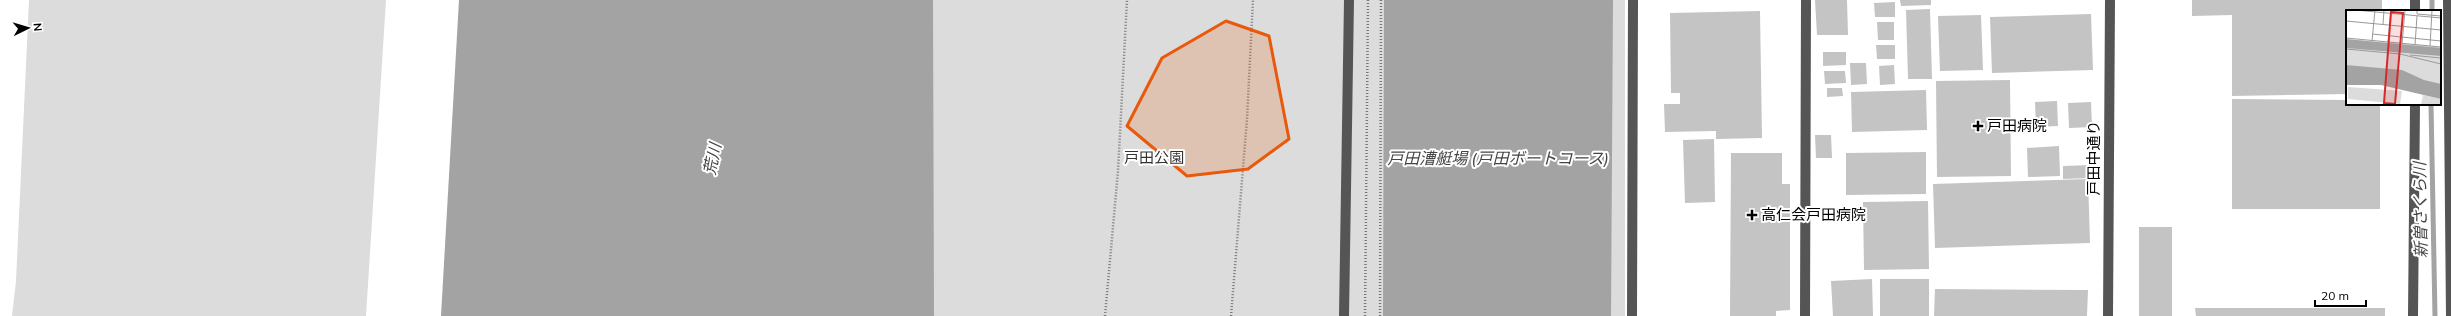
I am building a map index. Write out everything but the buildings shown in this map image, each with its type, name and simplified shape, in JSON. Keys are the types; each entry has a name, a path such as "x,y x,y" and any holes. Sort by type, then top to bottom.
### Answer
{"street":[{"path":"1344,316 1349,0"},
{"path":"1632,316 1633,0"},
{"path":"1805,316 1806,0"},
{"name":"戸田中通り","path":"2108,316 2110,0"},
{"path":"2415,10 2416,0"},
{"path":"2448,0 2451,316"},
{"path":"2413,316 2415,105"}],"path":[{"path":"1105,316 1118,171 1127,0"},
{"path":"1231,316 1247,120 1253,0"},
{"path":"1365,316 1368,0"},
{"path":"1380,316 1381,0"}],"highlighted area":[{"path":"1226,21 1269,36 1289,139 1248,169 1187,176 1127,126 1162,58"}],"green space":[{"path":"29,0 386,0 366,316 12,316 16,281"},
{"name":"戸田公園","path":"723,0 1625,0 1625,316 682,316"}],"water":[{"name":"荒川","path":"459,0 933,0 934,316 441,316"},
{"name":"戸田漕艇場 (戸田ボートコース)","path":"1384,0 1613,0 1611,316 1383,316"}],"waterway":[{"name":"新曽さくら川","path":"2432,0 2432,10"},
{"name":"新曽さくら川","path":"2431,105 2435,316"}],"place":[{"name":"戸田病院","path":"1978,126"},
{"name":"高仁会戸田病院","path":"1752,215"}]}
